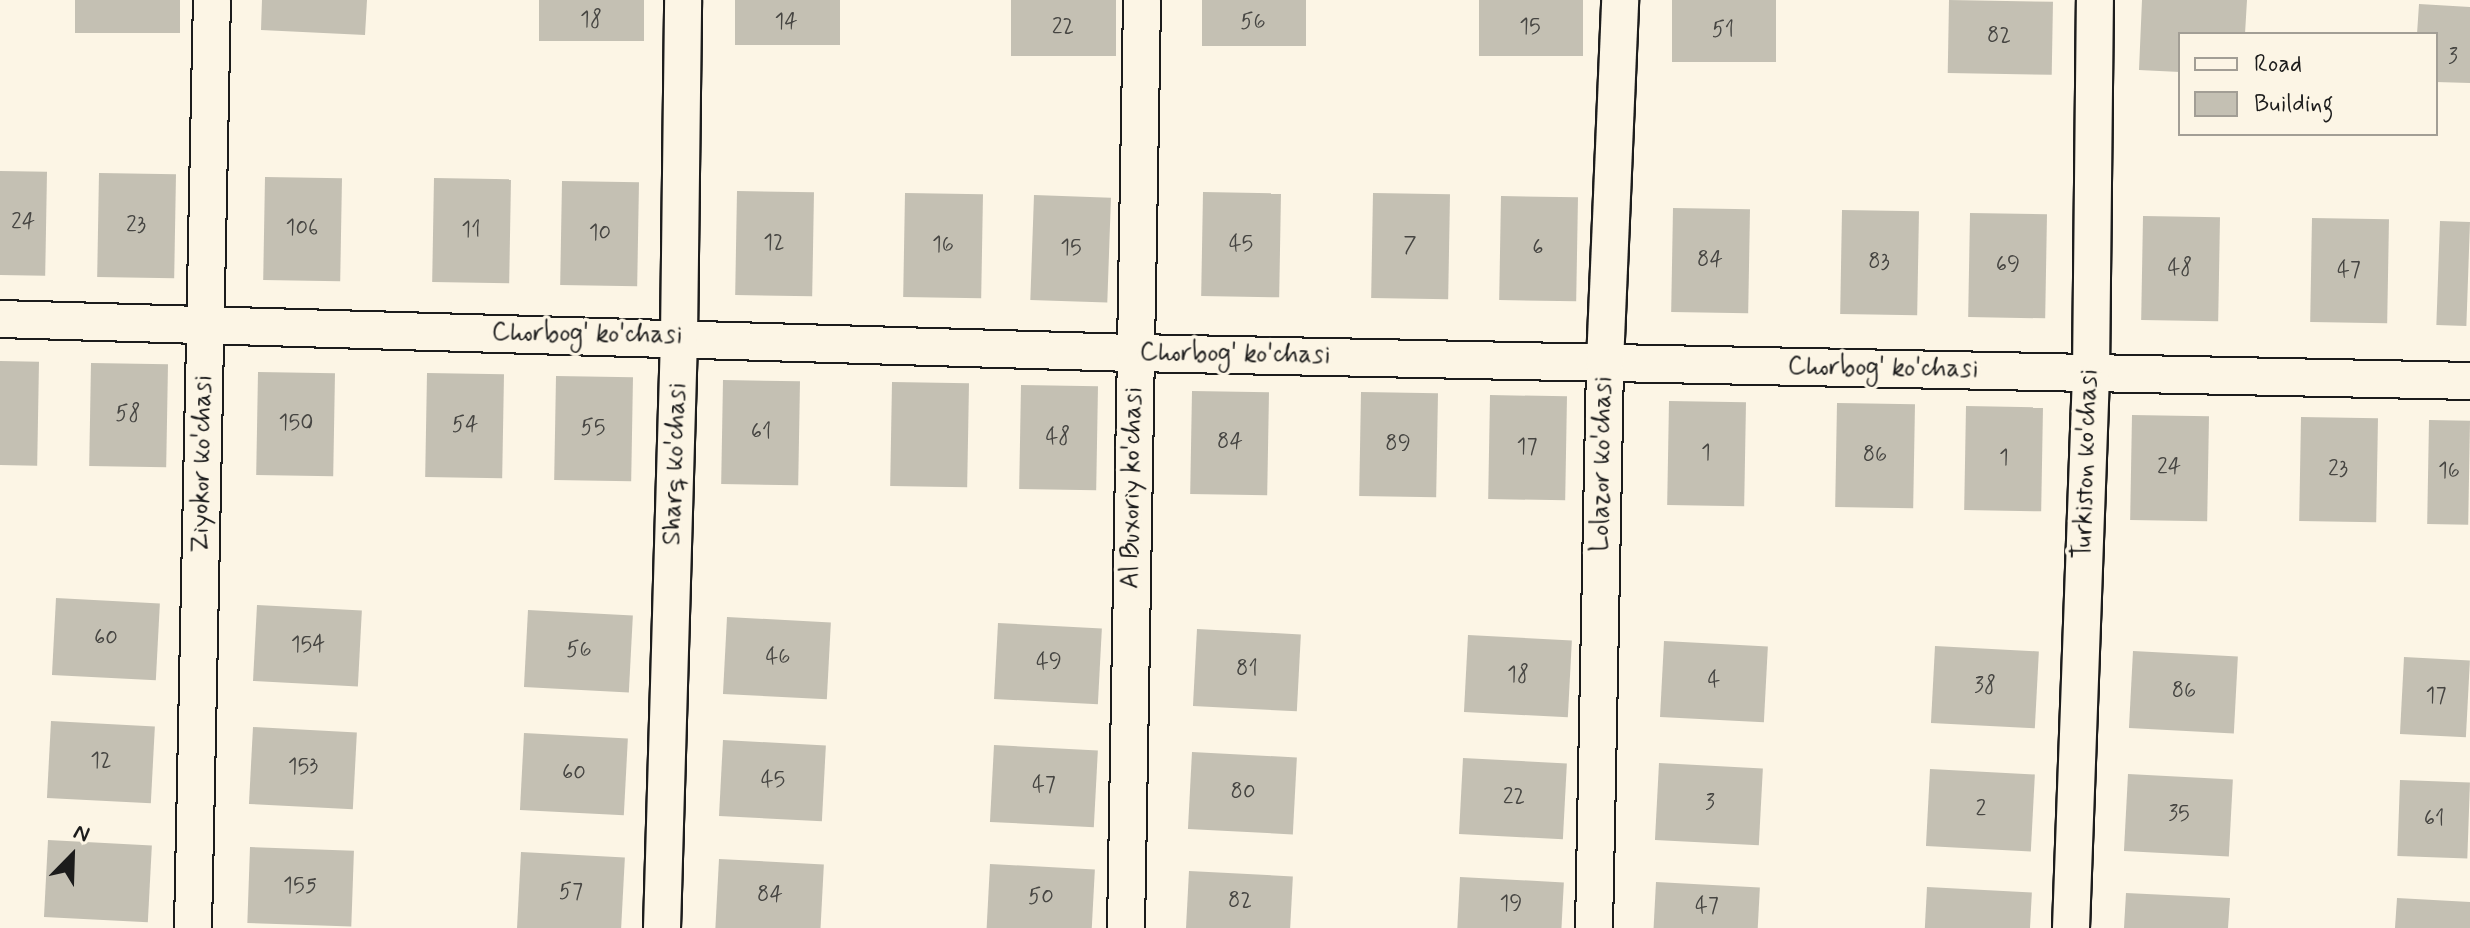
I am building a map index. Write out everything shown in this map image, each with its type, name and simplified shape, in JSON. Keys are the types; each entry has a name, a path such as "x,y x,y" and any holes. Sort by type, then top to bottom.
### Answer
{"street":[{"name":"Ziyokor ko'chasi","path":"193,928 212,0"},
{"name":"Sharq ko'chasi","path":"662,928 679,338 683,0"},
{"name":"Al Buxoriy ko'chasi","path":"1126,928 1142,0"},
{"name":"Lolazor ko'chasi","path":"1594,928 1605,363 1620,0"},
{"name":"Turkiston ko'chasi","path":"2071,928 2091,374 2095,0"},
{"name":"Chorbog' ko'chasi","path":"0,319 1135,353 2470,381"}],"building":[{"path":"75,0 180,0 180,33 75,33"},
{"path":"262,0 367,0 365,35 261,30"},
{"path":"539,0 644,0 644,41 539,41"},
{"path":"735,0 840,0 840,45 735,45"},
{"path":"1011,0 1116,0 1116,56 1011,56"},
{"path":"1202,0 1306,0 1306,46 1202,46"},
{"path":"1479,0 1583,0 1583,56 1479,56"},
{"path":"1672,0 1776,0 1776,62 1672,62"},
{"path":"1949,0 2053,2 2052,75 1948,73"},
{"path":"2142,0 2247,0 2245,32 2178,32 2178,72 2139,70"},
{"path":"2419,4 2470,7 2470,83 2438,82 2438,32 2417,32"},
{"path":"0,171 47,172 45,276 0,275"},
{"path":"99,173 176,174 174,278 97,277"},
{"path":"265,177 342,178 340,281 263,280"},
{"path":"434,178 511,179 509,283 432,282"},
{"path":"562,181 639,182 637,286 560,285"},
{"path":"737,191 814,192 812,296 735,295"},
{"path":"1203,192 1281,193 1279,297 1201,296"},
{"path":"905,193 983,194 981,298 903,297"},
{"path":"1373,193 1450,194 1448,299 1371,298"},
{"path":"1034,195 1111,198 1107,303 1030,300"},
{"path":"1501,196 1578,197 1576,301 1499,300"},
{"path":"1673,208 1750,209 1748,313 1671,312"},
{"path":"1842,210 1919,211 1917,315 1840,314"},
{"path":"1970,213 2047,214 2045,318 1968,317"},
{"path":"2143,216 2220,217 2218,321 2141,320"},
{"path":"2312,218 2389,219 2387,323 2310,322"},
{"path":"2440,221 2470,222 2466,326 2436,325"},
{"path":"0,361 39,362 37,466 0,465"},
{"path":"91,363 168,364 166,467 89,466"},
{"path":"258,372 335,373 333,476 256,475"},
{"path":"427,373 504,374 502,478 425,477"},
{"path":"556,376 633,377 631,481 554,480"},
{"path":"723,380 800,381 798,485 721,484"},
{"path":"892,382 969,383 967,487 890,486"},
{"path":"1021,385 1098,386 1096,490 1019,489"},
{"path":"1192,391 1269,392 1267,495 1190,494"},
{"path":"1361,392 1438,393 1436,497 1359,496"},
{"path":"1490,395 1567,396 1565,500 1488,499"},
{"path":"1669,401 1746,402 1744,506 1667,505"},
{"path":"1837,403 1915,404 1913,508 1835,507"},
{"path":"1966,406 2043,407 2041,511 1964,510"},
{"path":"2132,415 2209,416 2207,521 2130,520"},
{"path":"2301,417 2378,418 2376,522 2299,521"},
{"path":"2429,420 2470,421 2468,525 2427,524"},
{"path":"56,598 160,603 156,680 52,675"},
{"path":"257,605 362,610 358,686 253,681"},
{"path":"528,610 633,615 629,692 524,687"},
{"path":"727,617 831,622 827,699 723,694"},
{"path":"998,623 1102,628 1098,704 994,699"},
{"path":"1197,629 1301,634 1297,711 1193,706"},
{"path":"1468,635 1572,640 1568,717 1464,712"},
{"path":"1664,641 1768,646 1764,722 1660,717"},
{"path":"1935,646 2039,651 2035,728 1931,723"},
{"path":"2133,651 2238,656 2234,733 2129,728"},
{"path":"2404,657 2470,660 2466,737 2400,734"},
{"path":"51,721 155,726 151,803 47,798"},
{"path":"253,727 357,732 353,809 249,804"},
{"path":"524,733 628,738 624,815 520,810"},
{"path":"723,740 826,745 822,821 719,816"},
{"path":"994,745 1098,750 1094,827 990,822"},
{"path":"1192,752 1297,757 1293,834 1188,829"},
{"path":"1463,758 1567,763 1563,839 1459,834"},
{"path":"1659,763 1763,768 1759,845 1655,840"},
{"path":"1930,769 2035,774 2031,851 1926,846"},
{"path":"2128,774 2233,779 2229,856 2124,851"},
{"path":"2400,780 2470,782 2467,858 2397,856"},
{"path":"48,840 152,845 148,922 44,917"},
{"path":"250,847 354,851 351,927 247,923"},
{"path":"521,852 625,857 621,928 517,928"},
{"path":"719,859 824,864 821,928 715,928"},
{"path":"990,864 1095,869 1092,928 987,928"},
{"path":"1189,871 1293,876 1290,928 1186,928"},
{"path":"1460,877 1564,882 1561,928 1457,928"},
{"path":"1656,882 1760,887 1758,928 1654,928"},
{"path":"1927,887 2032,892 2030,928 1925,928"},
{"path":"2126,893 2230,898 2228,928 2124,928"},
{"path":"2397,898 2470,902 2470,928 2395,928"}]}
